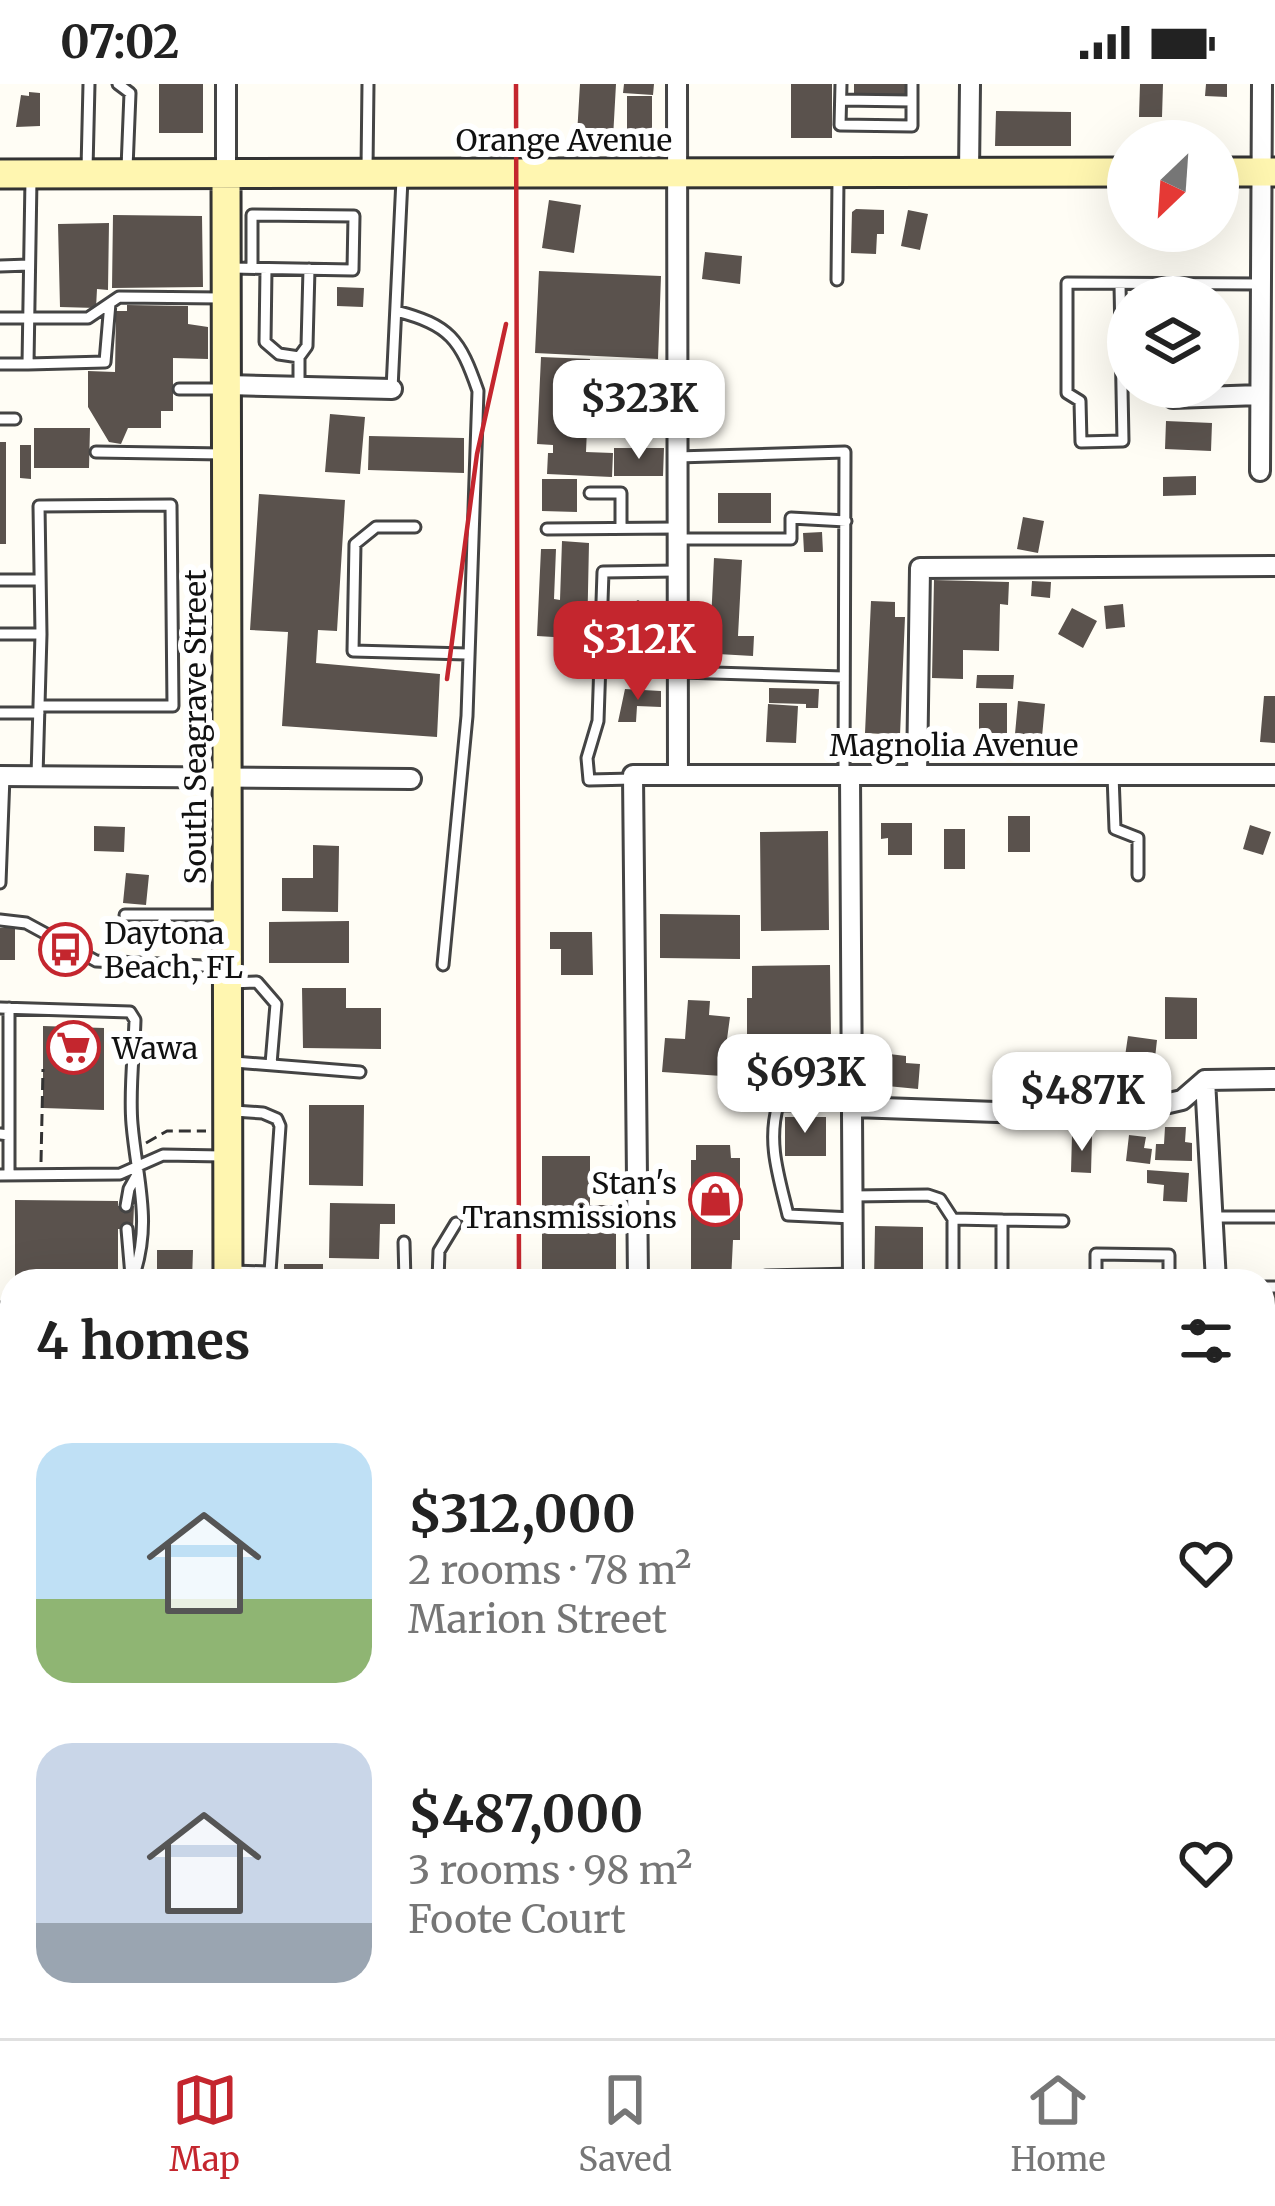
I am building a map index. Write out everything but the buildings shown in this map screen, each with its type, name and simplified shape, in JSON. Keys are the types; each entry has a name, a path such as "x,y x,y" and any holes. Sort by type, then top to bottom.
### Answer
{"street":[{"path":"226,84 226,174"},
{"path":"677,84 678,775"},
{"path":"969,173 970,84"},
{"path":"1261,471 1262,284 1269,172 1262,84"},
{"name":"Orange Avenue","path":"0,174 1107,172"},
{"name":"South Seagrave Street","path":"226,174 239,268 226,298 229,975 228,1061 220,1121 228,1156 228,1269"},
{"path":"227,387 392,389"},
{"path":"1239,396 1261,395"},
{"path":"917,775 920,568 1275,566"},
{"path":"847,775 853,1269"},
{"name":"Magnolia Avenue","path":"633,777 1275,775"},
{"path":"2,776 411,779"},
{"path":"633,777 638,1269"},
{"path":"854,1106 1112,1116 1182,1100 1204,1080 1275,1079"},
{"path":"1204,1080 1215,1269"}],"lane":[{"path":"87,174 89,84"},
{"path":"118,84 130,93 127,174"},
{"path":"367,174 368,84"},
{"path":"841,84 840,125 912,126 913,84"},
{"path":"841,100 912,101"},
{"path":"392,389 403,173"},
{"path":"838,173 838,280"},
{"path":"28,364 31,174"},
{"path":"252,215 354,216 353,270 239,268 252,215"},
{"path":"0,266 29,266"},
{"path":"266,268 266,342 279,354 299,357"},
{"path":"298,387 299,357 307,346 309,269"},
{"path":"1067,284 1120,285 1123,442 1081,442 1080,401 1067,392 1067,284"},
{"path":"1239,284 1262,284"},
{"path":"0,318 88,318 119,297 226,298"},
{"path":"0,364 105,362 110,303"},
{"path":"396,311 432,321 447,331 457,341 478,391 467,716 443,965"},
{"path":"179,389 227,387"},
{"path":"0,419 15,419"},
{"path":"96,452 227,454"},
{"path":"676,457 845,452 847,775"},
{"path":"590,493 622,494 621,528"},
{"path":"0,712 39,710 173,706 171,505 39,506 41,634 39,710 37,776"},
{"path":"547,529 621,528 791,539 791,518 846,521"},
{"path":"415,527 376,527 355,544 353,651 467,654"},
{"path":"633,777 589,780 587,758 598,721 603,572 677,571"},
{"path":"0,580 40,580"},
{"path":"0,634 41,634"},
{"path":"681,672 843,677"},
{"path":"1113,775 1115,830 1138,838 1138,875"},
{"path":"0,883 2,776"},
{"path":"125,915 229,915"},
{"path":"0,920 26,923 96,962 257,982 276,1004 271,1064"},
{"path":"136,1269 143,1250 144,1190 138,1170 132,1125 135,1020 130,1012 4,1008 6,1172 120,1174 138,1170 164,1155 228,1156"},
{"path":"228,1061 360,1072"},
{"path":"853,1218 788,1215 772,1151 772,1124 778,1105 854,1106"},
{"path":"220,1121 263,1113 277,1119 280,1126 270,1269"},
{"path":"126,1206 138,1170"},
{"path":"853,1196 928,1196 946,1205 952,1219 953,1269"},
{"path":"1212,1217 1275,1217"},
{"path":"952,1219 1063,1221"},
{"path":"1002,1220 1002,1269"},
{"path":"438,1269 439,1251 456,1223"},
{"path":"127,1229 131,1269"},
{"path":"404,1242 405,1269"},
{"path":"1096,1269 1096,1254 1169,1255 1168,1269"}],"path":[{"path":"6,1172 41,1164 43,1069"},
{"path":"137,1147 167,1131 220,1121"}],"railway":[{"path":"516,84 519,1269"},
{"path":"447,679 477,454 506,324"}],"place":[{"name":"Daytona Beach, FL","path":"65,950"},
{"name":"Wawa","path":"73,1048"},
{"name":"Stan's Transmissions","path":"716,1200"}]}
